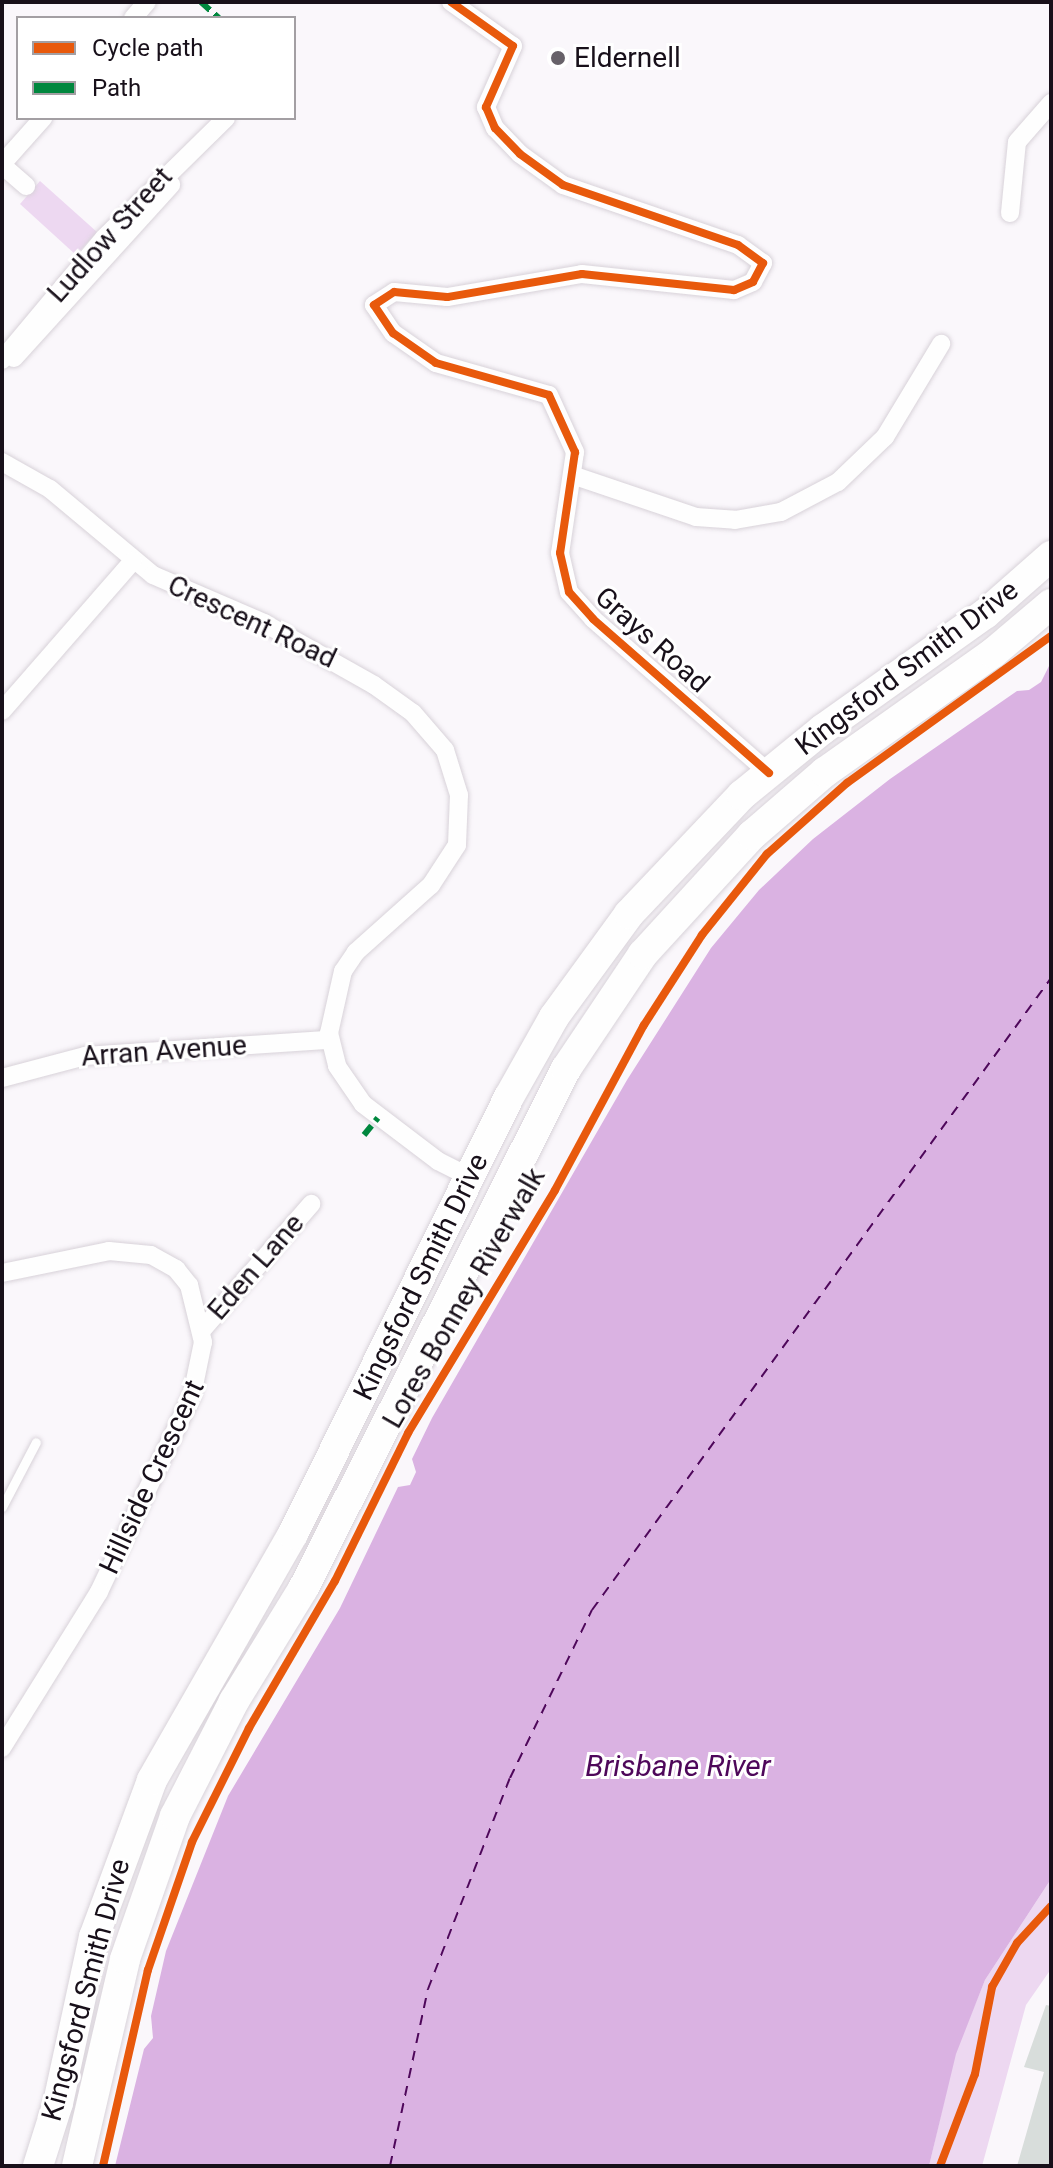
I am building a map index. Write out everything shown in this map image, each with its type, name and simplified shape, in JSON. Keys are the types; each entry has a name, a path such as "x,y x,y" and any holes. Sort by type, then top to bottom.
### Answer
{"highway":[{"name":"Kingsford Smith Drive","path":"38,2166 58,2103 94,1937 146,1793 293,1534 531,1056 606,944 682,854 769,773 985,614 1051,556"},
{"name":"Kingsford Smith Drive","path":"77,2166 125,1959 175,1816 234,1701 311,1575 514,1165 573,1058 643,954 752,835 825,772 993,653 1051,604"}],"street":[{"name":"Grays Road","path":"451,2 513,46 486,107 495,128 520,154 572,189 745,248 759,258 764,268 753,282 734,290 582,274 458,296 394,292 376,300 375,311 393,333 436,363 478,378 546,392 572,437 575,476 560,561 572,597 769,773"},
{"path":"1010,213 1017,142 1051,103"},
{"path":"26,186 2,165 41,120"},
{"name":"Ludlow Street","path":"2,362 104,238 224,120"},
{"name":"Ludlow Street","path":"2,362 28,347 173,182"},
{"path":"575,476 696,517 735,520 781,512 838,482 885,437 941,344"},
{"name":"Crescent Road","path":"2,462 50,489 133,561 178,588 304,643 374,685 430,729 454,770 461,827 449,863 343,971 330,1015 329,1040 342,1074 363,1104 438,1161 470,1177"},
{"path":"2,711 133,561"},
{"name":"Arran Avenue","path":"2,1078 85,1056 329,1040"},
{"name":"Eden Lane","path":"202,1330 311,1204"},
{"name":"Hillside Crescent","path":"2,1273 109,1251 145,1253 185,1279 202,1330 199,1377 132,1523 95,1599 2,1748"}],"lane":[{"path":"2,1507 36,1442"}],"shaded area":[{"path":"40,181 97,232 76,255 20,204"},
{"path":"1051,1879 1051,1969 1026,2005 982,2166 929,2166 955,2054 985,1980"}],"water":[{"name":"Brisbane River","path":"1051,662 1051,1879 985,1980 956,2054 929,2166 115,2166 144,2049 153,2038 151,2016 166,1951 228,1796 340,1608 398,1487 410,1485 416,1472 412,1459 432,1418 627,1080 711,948 759,890 813,839 890,779 1017,691 1029,690 1041,682"}],"building":[{"path":"1046,2005 1051,2006 1051,2166 1017,2166 1044,2072 1024,2067"}],"ferry route":[{"path":"390,2166 428,1989 510,1778 592,1610 1051,978"}],"marked path":[{"path":"201,2 217,16"},
{"path":"364,1135 378,1118"}],"cycle path":[{"path":"451,2 513,46 486,107 495,128 520,154 563,185 738,245 763,263 753,282 734,290 582,274 447,297 394,292 374,305 393,333 436,363 549,395 575,452 560,553 569,592 593,619 769,773"},
{"name":"Lores Bonney Riverwalk","path":"103,2166 148,1970 192,1842 249,1728 335,1581 408,1433 555,1190 644,1025 702,935 767,854 847,783 1051,636"},
{"path":"940,2166 975,2074 992,1987 1017,1943 1051,1906"}],"place":[{"name":"Eldernell","path":"558,58"}]}
